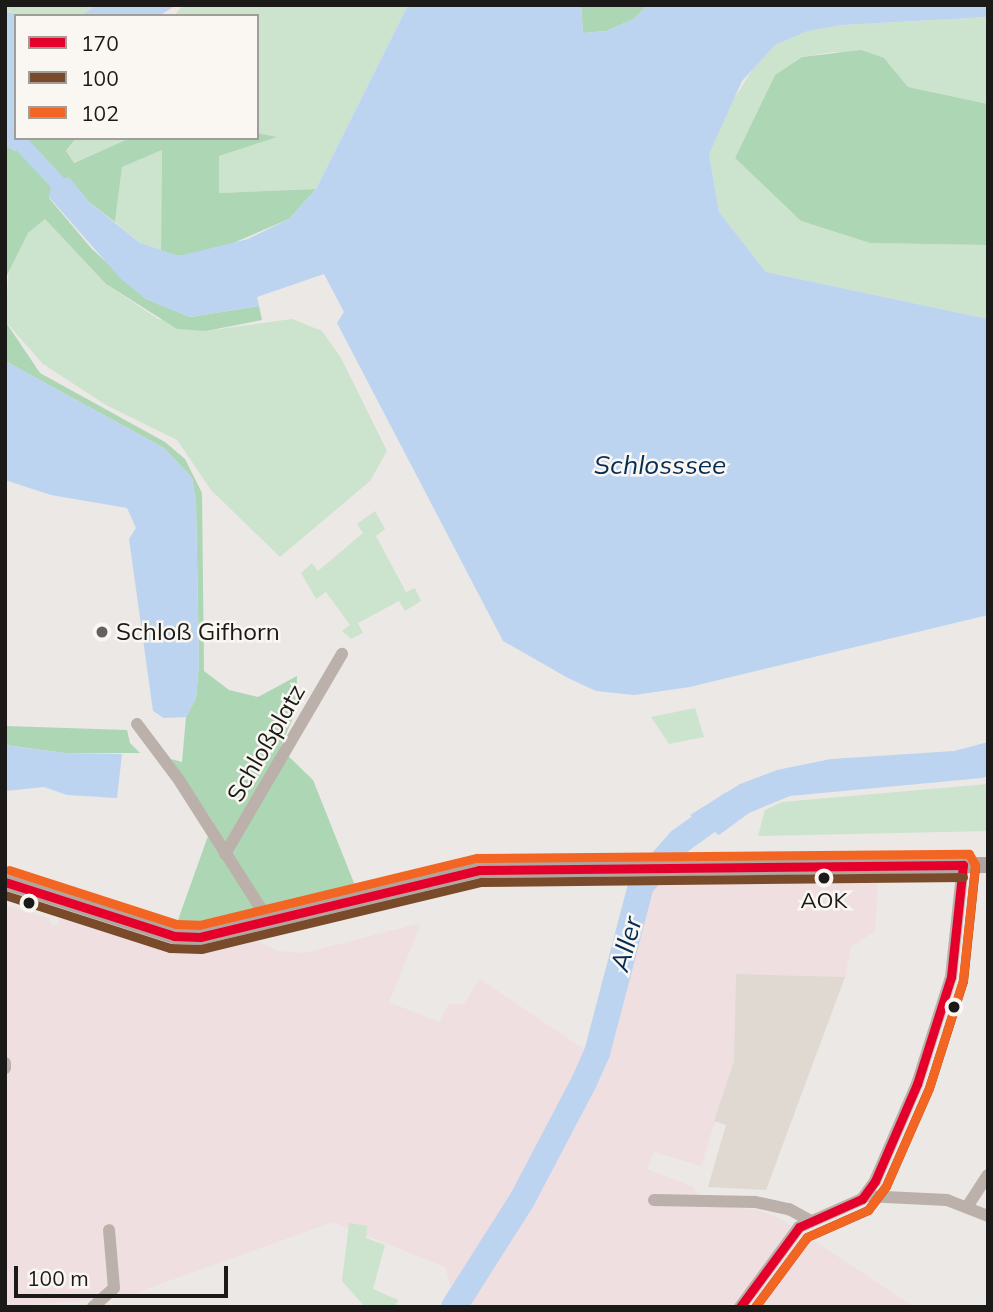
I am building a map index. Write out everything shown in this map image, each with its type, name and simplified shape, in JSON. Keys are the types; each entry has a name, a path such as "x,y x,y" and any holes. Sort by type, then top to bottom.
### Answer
{"street":[{"name":"Schloßplatz","path":"225,854 342,654"},
{"name":"Schloßplatz","path":"137,724 270,923"},
{"path":"865,1196 917,1084 951,977 963,865"},
{"path":"5,882 174,936 200,937 270,923 479,870 667,866 988,865"},
{"path":"967,1207 988,1175"},
{"path":"740,1307 790,1236 811,1221 865,1196 947,1200 988,1216"},
{"path":"654,1200 678,1198 755,1202 789,1209 811,1221"},
{"path":"93,1307 114,1287 109,1230"}],"shaded area":[{"path":"649,882 878,882 875,931 851,947 845,977 736,974 734,1061 701,1166 654,1152 647,1169 694,1187 701,1205 759,1210 781,1219 914,1307 456,1307 445,1267 333,1222 124,1297 5,1307 5,905 49,918 52,926 59,924 58,919 73,919 165,944 219,945 252,938 278,951 304,953 421,923 389,1002 439,1022 449,1004 464,1004 480,979 591,1054 560,1113 573,1119 603,1060"},
{"path":"736,974 845,977 766,1190 708,1187 726,1125 714,1121 734,1061"}],"green space":[{"path":"5,5 98,5 82,14 5,12"},
{"path":"183,5 408,5 316,189 219,193 219,156 275,137 259,133 259,14 176,14"},
{"path":"581,5 648,5 634,19 606,31 583,33"},
{"path":"988,17 988,104 908,87 884,58 833,52 802,57 775,75 735,158 801,221 870,243 988,245 988,319 766,272 719,212 709,154 722,117 760,58 775,45 808,31 842,25"},
{"path":"861,50 884,58 908,87 988,104 988,245 870,243 801,221 735,158 775,75 802,57"},
{"path":"259,133 277,137 219,156 219,193 316,189 289,219 226,246 179,256 161,252 162,150 122,167 115,222 89,202 69,178 53,184 49,198 91,248 146,299 190,317 259,306 262,320 206,331 177,329 106,284 45,219 28,233 5,279 5,145 15,151 26,140 74,140 66,151 74,163 126,140 259,140"},
{"path":"75,140 125,140 73,163 66,152"},
{"path":"162,150 161,252 140,243 115,222 122,167"},
{"path":"45,219 106,284 158,319 206,331 292,319 322,331 341,358 387,451 370,481 280,557 211,490 177,440 106,405 43,364 5,321 9,265 28,233"},
{"path":"5,321 40,373 165,442 185,459 202,493 204,671 229,690 258,697 297,676 296,711 280,748 313,780 356,888 186,928 178,920 213,822 171,759 182,762 186,717 196,698 199,664 196,502 192,478 164,448 5,361"},
{"path":"375,511 385,529 376,536 406,592 415,588 421,601 405,611 399,601 358,623 363,633 351,639 342,631 350,625 326,592 316,599 301,573 312,563 318,571 363,533 357,524"},
{"path":"695,708 704,737 669,744 651,717"},
{"path":"5,726 127,730 130,743 140,753 65,753 5,745"},
{"path":"988,784 988,831 758,836 765,810 782,802"},
{"path":"349,1223 367,1226 366,1238 385,1245 373,1289 398,1300 395,1307 365,1307 342,1281"}],"water":[{"path":"98,5 176,5 162,14 82,14"},
{"name":"Schlosssee","path":"408,5 581,5 583,33 606,31 634,19 648,5 988,5 988,17 842,25 808,31 775,45 742,81 709,154 719,212 766,272 988,319 988,615 690,687 634,695 596,691 503,641 337,323 344,312 324,274 257,297 259,306 190,317 146,299 121,279 49,197 52,182 69,177 89,202 140,243 179,256 248,239 289,219 316,189"},
{"path":"5,12 16,14 14,140 29,141 15,151 5,145"},
{"path":"5,361 164,448 192,478 196,502 199,664 196,698 186,717 164,718 153,711 129,539 136,528 127,508 51,495 5,480"},
{"path":"988,742 988,776 982,778 790,796 749,813 719,835 690,815 740,784 777,770 831,759 954,751"},
{"path":"5,745 65,753 122,754 117,798 67,795 44,787 5,791"}],"waterway":[{"path":"18,140 69,195"},
{"name":"Aller","path":"454,1307 522,1200 597,1053 641,885 680,841 730,805"}],"transit line":[{"name":"102","path":"9,870 176,924 199,925 477,858 969,854 975,865 963,980 929,1088 886,1186 868,1210 807,1237 755,1307"},
{"name":"170","path":"5,882 174,936 200,937 479,870 963,865"},
{"name":"170","path":"740,1307 799,1227 862,1199 875,1181 917,1084 951,977 963,865"},
{"name":"100","path":"755,1307 807,1237 868,1210 886,1186 929,1088 963,981 975,866"},
{"name":"100","path":"5,895 170,948 201,949 481,882 963,877"}],"place":[{"name":"Schloß Gifhorn","path":"102,632"},
{"name":"AOK","path":"824,878"}]}
